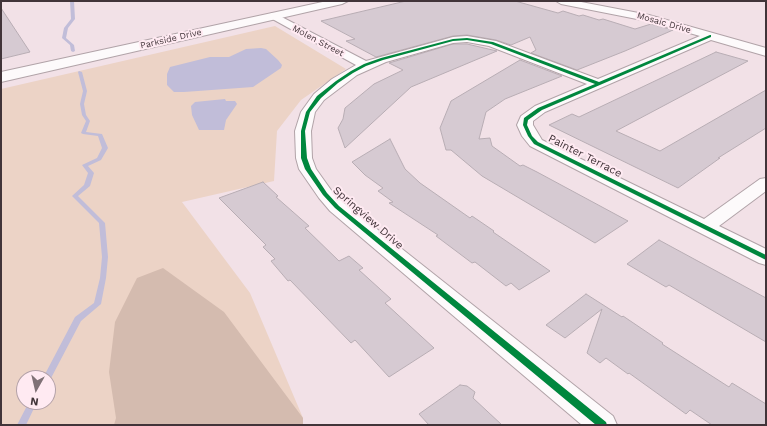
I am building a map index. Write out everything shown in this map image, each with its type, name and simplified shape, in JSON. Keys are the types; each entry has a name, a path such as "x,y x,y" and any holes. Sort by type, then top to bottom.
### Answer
{"main road":[{"name":"Parkside Drive","path":"1,77 342,1"}],"street":[{"name":"Mosaic Drive","path":"561,1 632,14 766,52"},
{"name":"Molen Street","path":"272,16 365,65"},
{"name":"Painter Terrace","path":"710,36 533,113 526,119 525,125 530,136 536,143 766,258"},
{"name":"Springview Drive","path":"599,84 492,43 467,39 454,40 429,45 365,65 325,91 314,104 304,121 303,131 304,158 314,180 336,207 603,425"},
{"path":"705,227 766,183"}],"shaded area":[{"path":"275,26 346,69 301,100 277,131 274,181 182,202 250,293 303,418 303,425 1,425 1,89"},
{"path":"246,49 266,49 282,65 281,68 253,87 174,92 167,85 167,74 170,67 210,57 229,57"},
{"path":"225,99 226,101 235,101 237,104 226,120 224,130 199,130 192,115 191,106 195,102"},
{"path":"163,268 224,312 303,418 303,425 114,425 116,418 109,372 115,322 137,278"}],"building":[{"path":"406,1 515,1 558,13 563,11 599,20 603,19 635,29 651,24 673,30 577,70 531,53 536,50 530,37 511,45 496,40 467,35 453,36 376,57 346,41 355,39 321,21"},
{"path":"1,8 30,52 1,59"},
{"path":"453,44 467,44 497,51 411,87 345,148 338,128 343,119 345,108 374,84 403,70 389,63"},
{"path":"716,52 748,61 616,131 660,151 766,90 766,128 718,158 720,158 678,188 549,125 572,114 579,117"},
{"path":"520,60 562,76 505,99 486,112 479,139 490,138 492,146 520,166 523,165 537,172 628,221 595,243 482,176 451,150 446,150 440,128 451,101"},
{"path":"390,139 405,169 420,183 470,218 472,216 550,271 519,290 511,283 506,286 475,262 472,263 436,236 438,235 389,203 393,202 378,191 383,188 365,175 352,162"},
{"path":"263,182 278,196 276,197 309,226 305,228 339,261 349,256 363,268 359,270 391,299 385,303 434,348 389,377 355,340 351,343 290,280 288,281 271,261 275,259 263,247 266,245 219,198"},
{"path":"659,240 766,298 766,342 669,285 666,287 627,264"},
{"path":"586,294 622,317 623,316 663,343 662,344 729,387 732,383 766,404 766,425 712,425 690,410 686,414 606,358 600,363 587,353 602,309 565,338 546,325"},
{"path":"460,385 467,386 475,392 473,398 502,425 429,425 419,414"}],"waterway":[{"path":"72,1 73,19 66,28 64,38 72,45 73,51"},
{"path":"51,370 78,319 97,304 103,278 105,257 102,223 75,196 87,186 91,173 85,165 99,159 105,148 100,135 83,133 88,121 84,115 82,104 85,91 80,72"},
{"path":"21,425 29,410"}],"cycle path":[{"path":"710,36 540,109 526,119 525,125 530,136 536,143 766,258"},
{"path":"599,84 492,43 467,39 453,40 382,59 365,65 352,72 319,97 308,112 303,131 304,158 308,169 325,194 337,207 603,425"}]}
